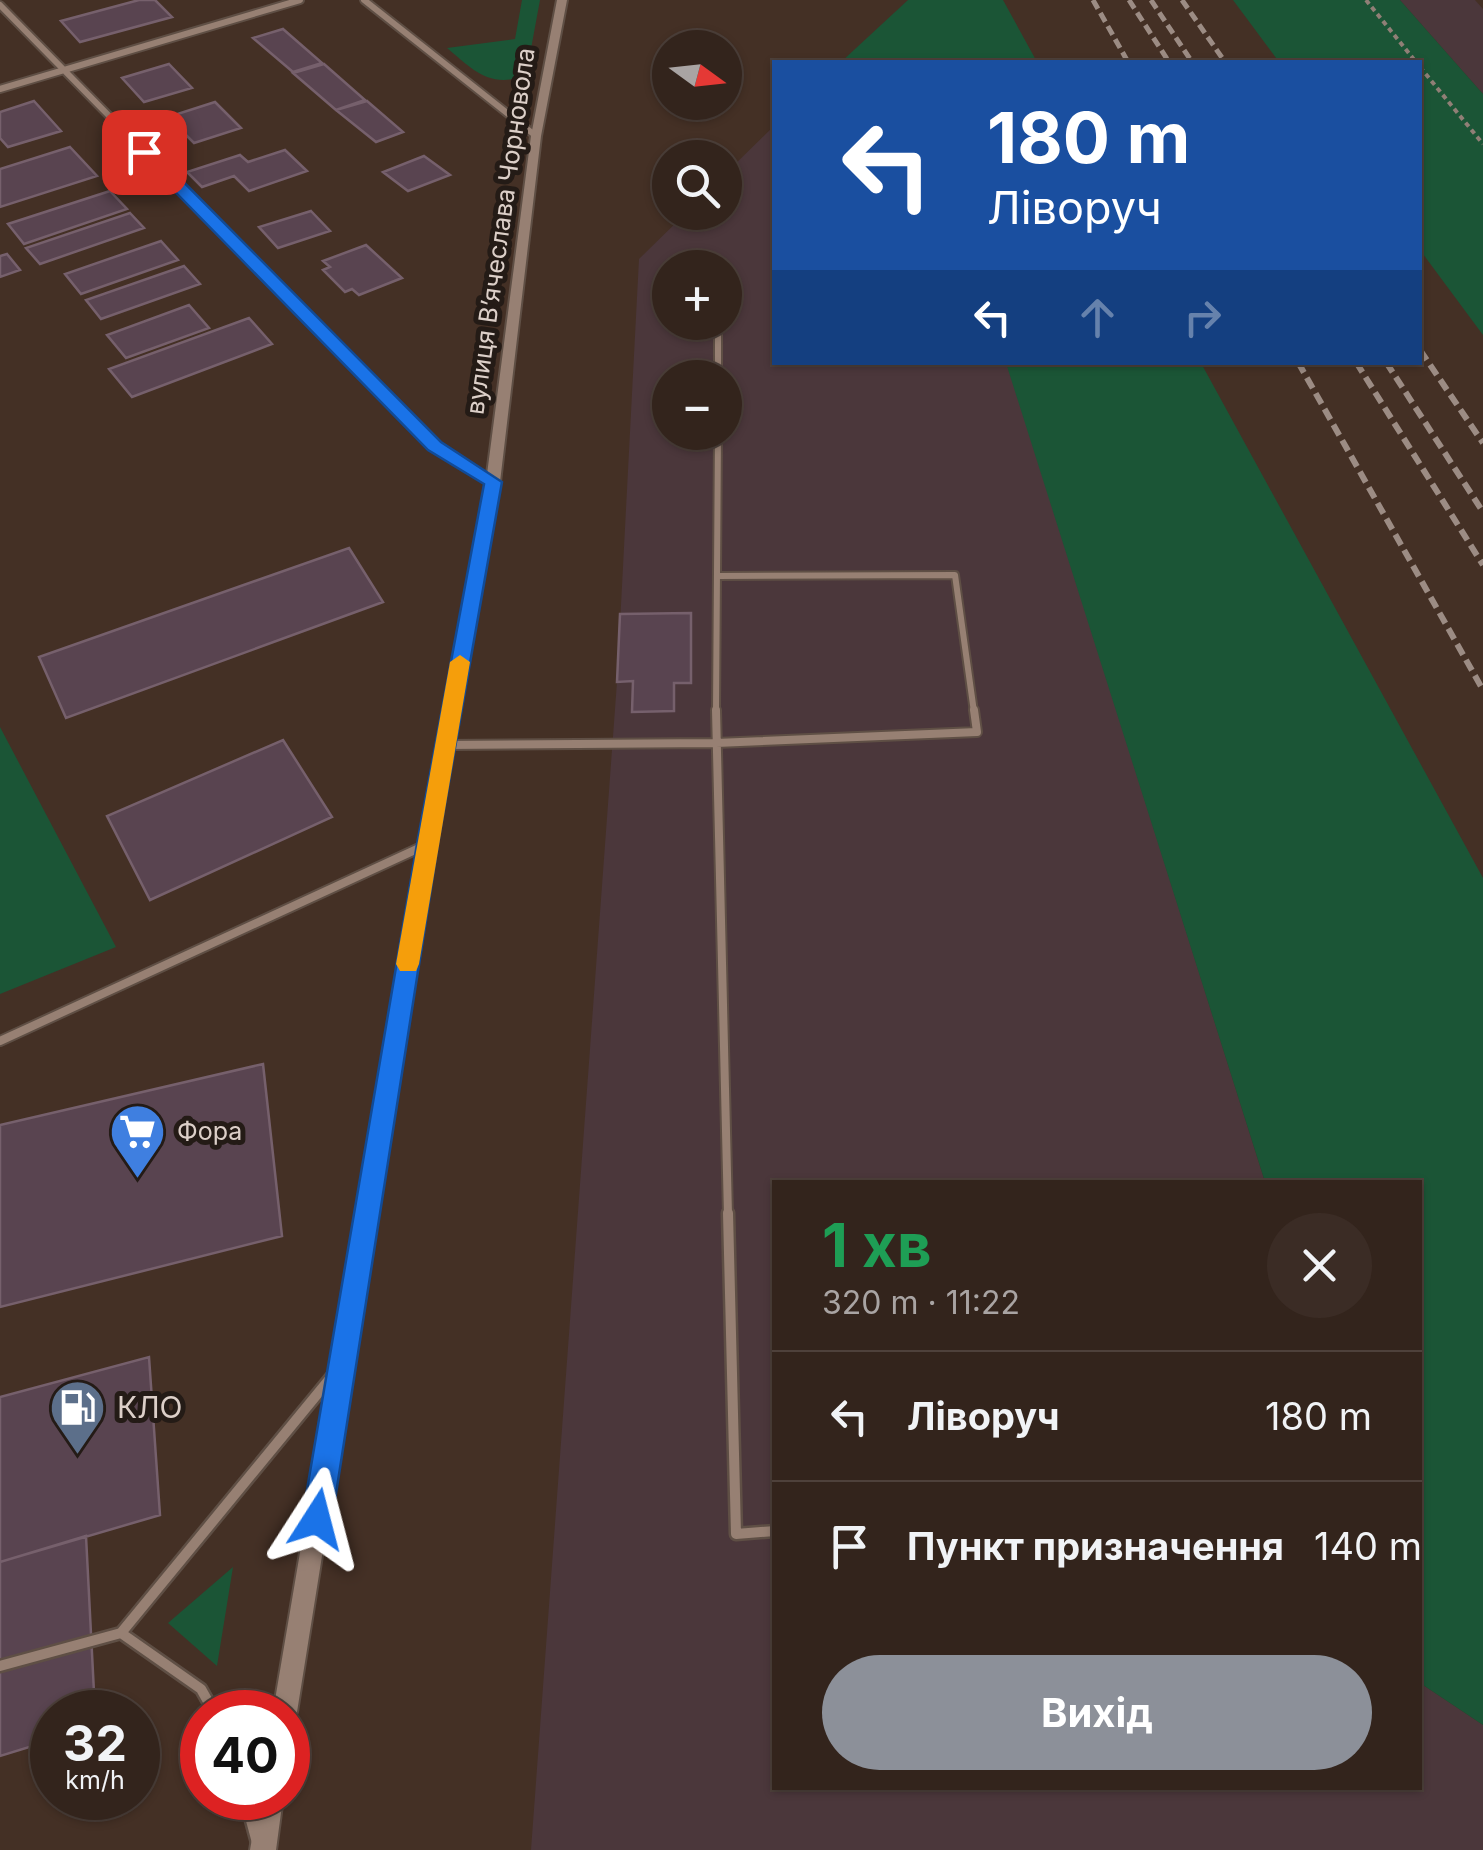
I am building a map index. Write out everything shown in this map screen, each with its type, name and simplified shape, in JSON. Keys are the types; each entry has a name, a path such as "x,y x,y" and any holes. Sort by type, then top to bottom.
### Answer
{"street":[{"path":"0,89 300,0"},
{"path":"364,0 536,136"},
{"name":"вулиця Вʼячеслава Чорновола","path":"289,1690 444,745 493,482 536,136 562,0"},
{"path":"0,6 282,287 434,446 493,482"},
{"path":"261,1850 267,1820"}],"lane":[{"path":"718,450 716,743 736,1534 772,1532"},
{"path":"444,745 716,743 977,732 955,575 716,576"},
{"path":"0,1041 428,844"},
{"path":"0,1666 120,1634 342,1364"},
{"path":"120,1634 202,1690"},
{"path":"252,1820 261,1850"}],"path":[{"path":"1366,0 1414,60"},
{"path":"1422,70 1483,144"}],"shaded area":[{"path":"1400,0 1475,0 1483,9 1483,94"},
{"path":"772,128 772,365 1007,365 1264,1180 772,1180 772,1790 1422,1790 1422,1682 1483,1725 1483,1850 531,1850 617,682 639,259 669,230 742,230 742,157"}],"green space":[{"path":"522,0 540,0 528,65 518,78 488,77 447,48 515,39"},
{"path":"908,0 1003,0 1036,60 843,60"},
{"path":"1233,0 1400,0 1483,94 1483,335 1422,253 1422,60 1278,60"},
{"path":"1007,365 1202,365 1483,878 1483,1725 1422,1682 1422,1180 1264,1180"},
{"path":"0,727 116,947 0,994"},
{"path":"233,1567 217,1666 168,1623"}],"building":[{"path":"139,0 155,0 172,17 80,42 61,21"},
{"path":"283,29 322,63 293,72 253,38"},
{"path":"169,64 192,88 144,102 122,78"},
{"path":"324,64 365,100 336,110 293,73"},
{"path":"34,101 61,131 8,147 0,138 0,112"},
{"path":"367,101 403,132 376,142 336,110"},
{"path":"215,102 241,128 194,143 168,117"},
{"path":"70,147 97,176 0,207 0,169"},
{"path":"285,150 307,171 249,191 234,176 202,187 187,172 240,155 248,162"},
{"path":"424,156 450,175 408,191 383,172"},
{"path":"110,191 127,209 24,244 8,224"},
{"path":"311,211 330,231 278,248 259,227"},
{"path":"130,213 144,228 40,264 26,248"},
{"path":"161,241 178,260 81,294 65,274"},
{"path":"366,245 402,278 359,295 352,289 345,292 323,270 330,267 323,261"},
{"path":"7,254 20,270 0,277 0,256"},
{"path":"184,266 200,284 101,319 86,300"},
{"path":"189,305 209,328 126,358 107,335"},
{"path":"249,318 272,344 132,397 109,369"},
{"path":"349,548 383,602 66,718 39,657"},
{"path":"691,613 691,683 674,683 674,711 632,712 633,681 617,682 620,614"},
{"path":"283,740 332,817 150,900 107,816"},
{"name":"Фора","path":"263,1064 282,1236 0,1307 0,1125"},
{"name":"КЛО","path":"149,1357 160,1515 0,1562 0,1397"},
{"path":"86,1536 94,1690 30,1690 30,1747 0,1756 0,1562"}],"railway":[{"path":"1093,0 1127,60"},
{"path":"1129,0 1168,60"},
{"path":"1151,0 1191,60"},
{"path":"1182,0 1224,60"},
{"path":"1422,353 1483,443"},
{"path":"1300,365 1483,690"},
{"path":"1358,365 1483,565"},
{"path":"1388,365 1483,512"}],"slow traffic":[{"path":"408,964 460,662"}],"place":[{"name":"Фора","path":"138,1180"},
{"name":"КЛО","path":"78,1456"}],"route":[{"path":"144,152 282,287 434,446 493,482 444,745 317,1519"}]}
